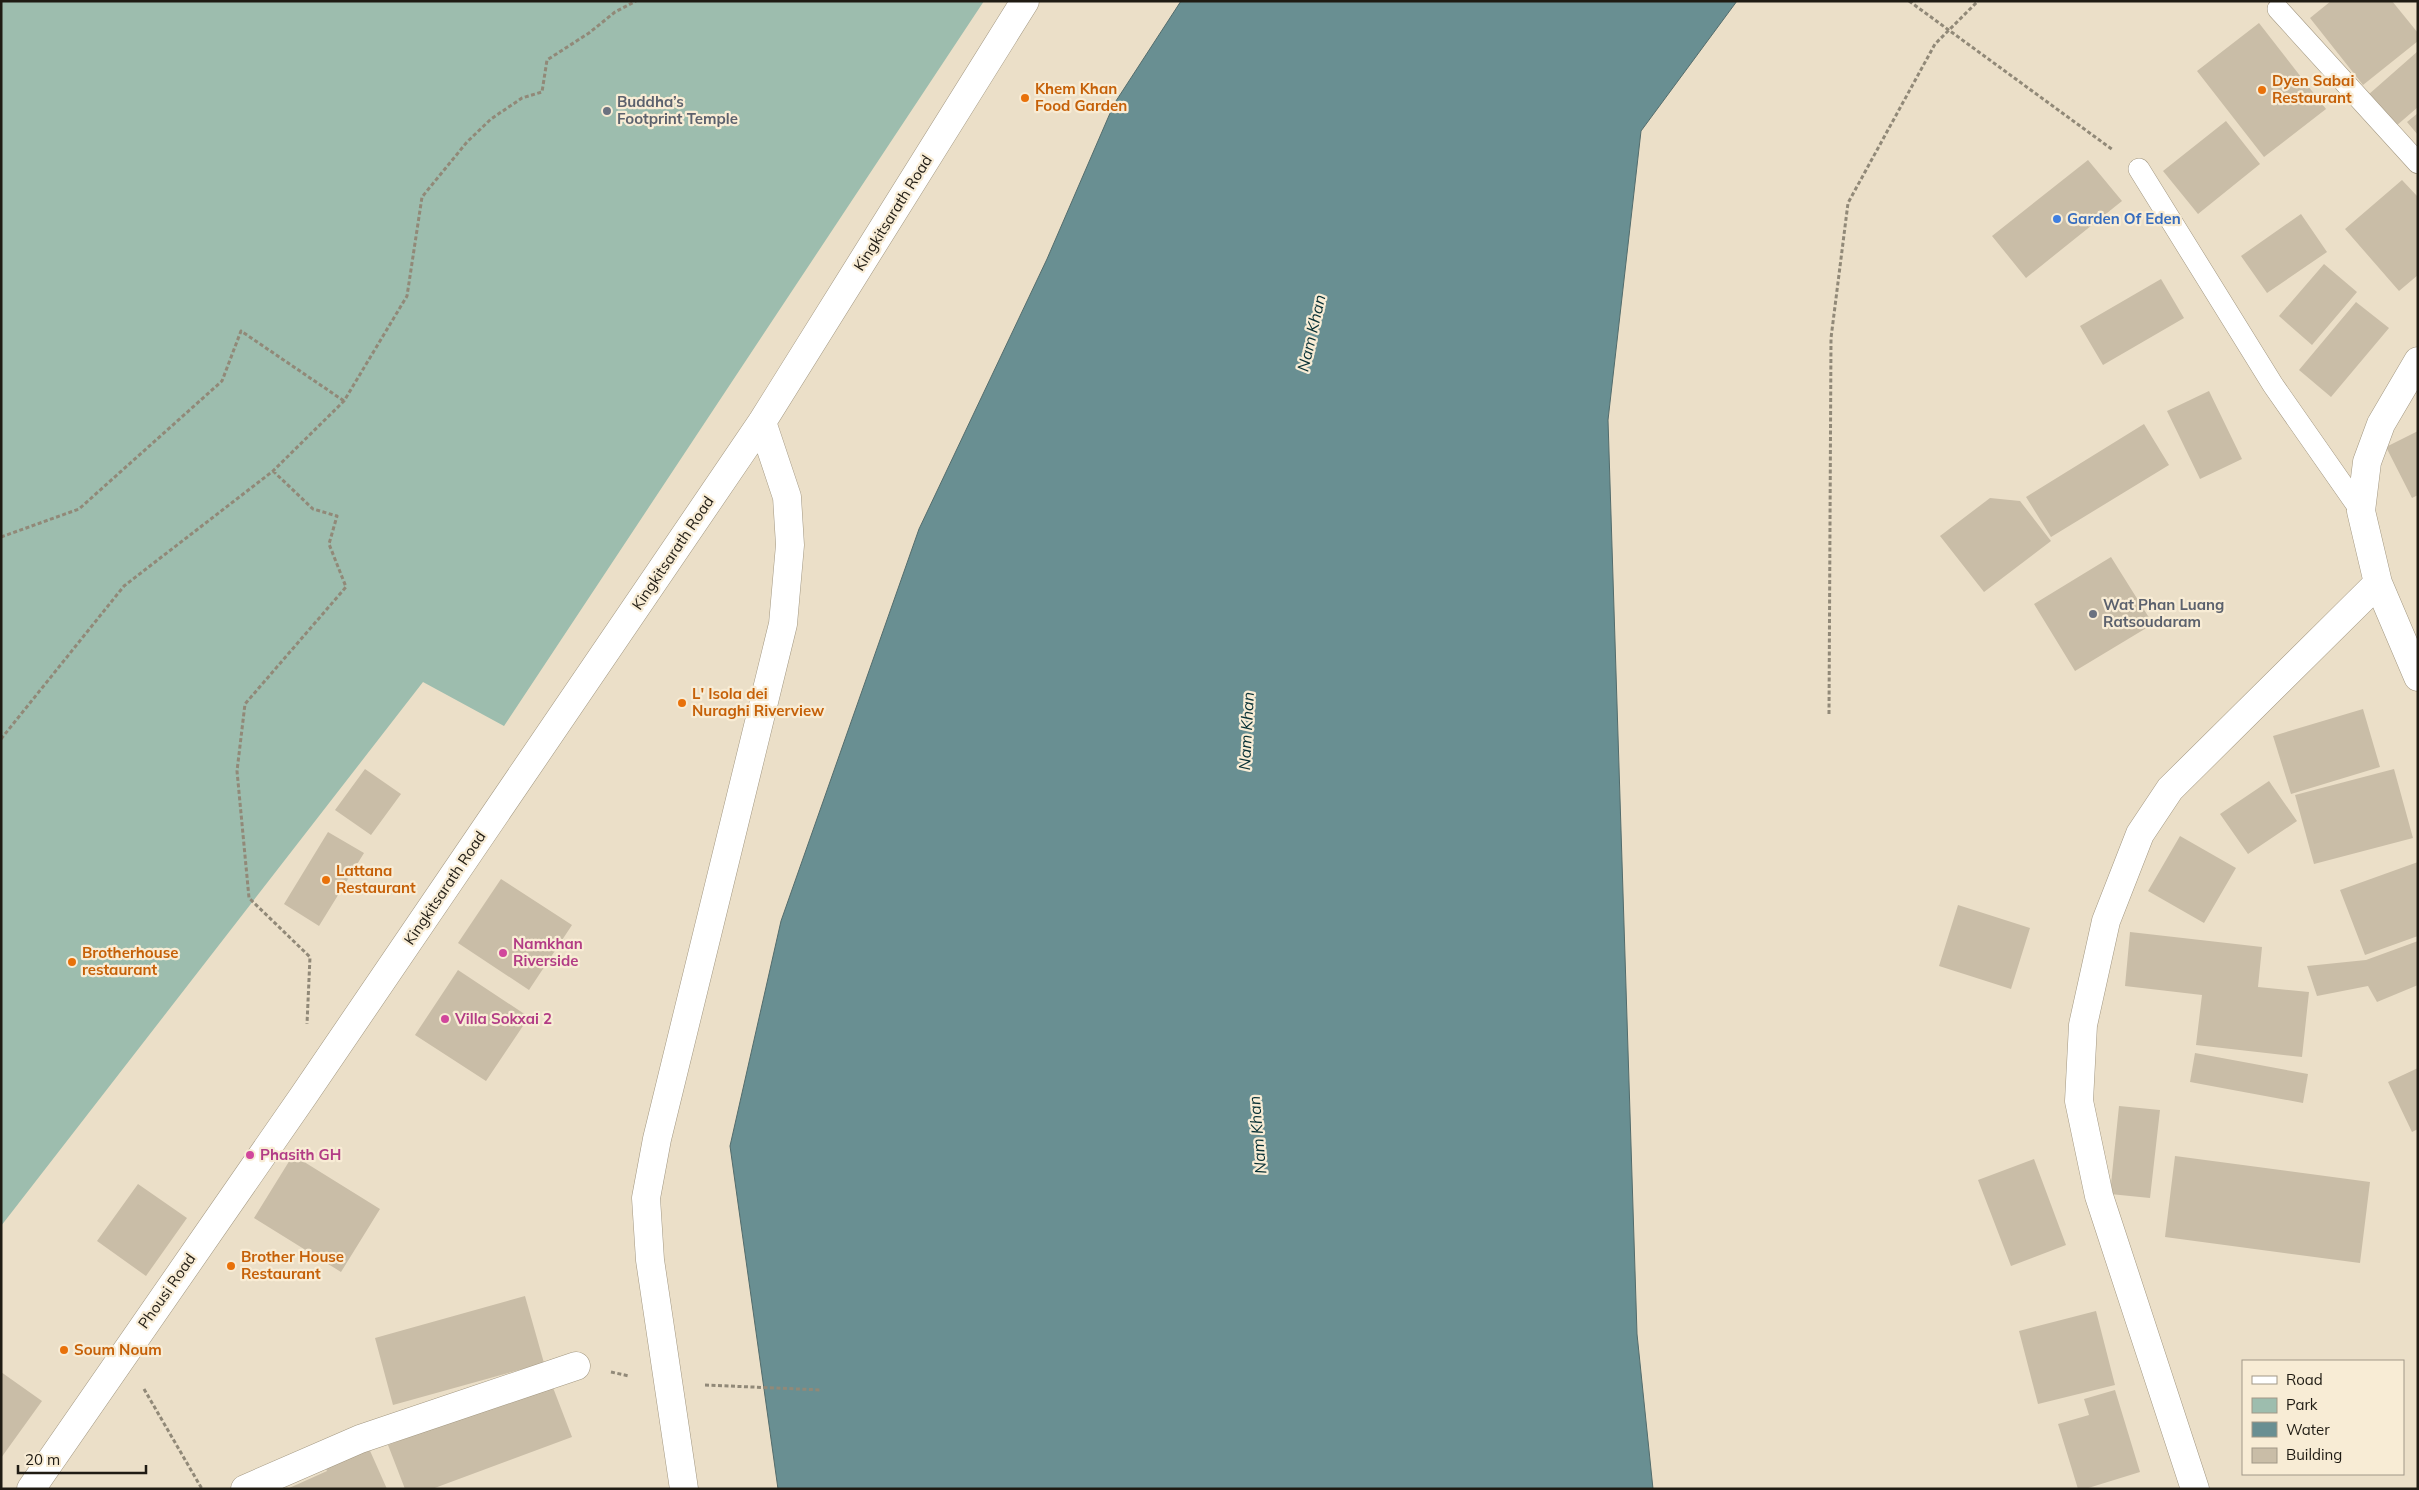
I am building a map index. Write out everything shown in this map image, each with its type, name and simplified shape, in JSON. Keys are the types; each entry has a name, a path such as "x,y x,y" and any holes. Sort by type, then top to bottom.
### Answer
{"street":[{"name":"Kingkitsarath Road","path":"304,1095 762,422 1026,1"},
{"path":"2418,361 2381,424 2367,462 2361,511 2378,583 2418,677"},
{"path":"684,1489 650,1260 646,1198 657,1139 783,624 790,545 787,497 762,422"},
{"path":"2195,1489 2099,1196 2079,1101 2083,1024 2106,921 2140,834 2170,788 2378,583"},
{"name":"Phousi Road","path":"32,1489 123,1354 304,1095"},
{"path":"245,1489 360,1439 576,1366"}],"lane":[{"path":"2278,9 2418,163"},
{"path":"2139,169 2273,385 2361,511"}],"path":[{"path":"1,739 124,586 274,471 344,401 407,296 422,197 466,142 491,119 522,98 542,92 547,60 589,33 615,12 636,1"},
{"path":"1909,1 2139,169"},
{"path":"1829,714 1832,338 1848,203 1935,44 1978,1"},
{"path":"1,537 79,509 222,381 241,331 344,401"},
{"path":"274,471 313,509 337,516 329,544 346,588 246,704 237,771 250,898 310,957 307,1026"},
{"path":"123,1354 202,1489"}],"green space":[{"path":"1,1 984,1 504,726 423,682 1,1226"}],"water":[{"name":"Nam Khan","path":"1181,1 1737,1 1641,131 1608,420 1637,1334 1653,1489 778,1489 730,1146 781,921 919,529 1047,259 1114,104"}],"building":[{"path":"2331,1 2392,1 2418,33 2418,41 2363,85 2310,18"},
{"name":"Dyen Sabai Restaurant","path":"2259,23 2326,109 2264,157 2197,71"},
{"path":"2418,51 2418,107 2396,126 2368,95"},
{"path":"2418,113 2418,135 2407,122"},
{"path":"2226,121 2260,164 2198,214 2163,171"},
{"name":"Garden Of Eden","path":"2088,160 2122,201 2026,278 1992,236"},
{"path":"2402,180 2418,197 2418,275 2399,291 2345,229"},
{"path":"2301,214 2327,252 2267,293 2241,256"},
{"path":"2324,264 2357,292 2312,345 2279,316"},
{"path":"2161,279 2184,318 2103,365 2080,326"},
{"path":"2356,302 2389,328 2331,397 2299,370"},
{"path":"2209,391 2242,459 2200,479 2167,411"},
{"path":"2144,424 2169,465 2051,537 2026,497"},
{"path":"2418,431 2418,495 2412,498 2386,447"},
{"path":"1990,498 2020,501 2051,541 1984,592 1940,536"},
{"name":"Wat Phan Luang Ratsoudaram","path":"2111,557 2153,624 2075,671 2034,604"},
{"path":"2363,709 2380,767 2291,794 2273,736"},
{"path":"365,769 401,794 371,835 335,810"},
{"path":"2394,769 2413,838 2314,864 2295,795"},
{"path":"2269,781 2297,821 2248,854 2220,814"},
{"path":"328,832 364,853 319,926 284,904"},
{"path":"2180,836 2236,868 2204,923 2148,891"},
{"path":"2418,862 2418,936 2365,955 2340,890"},
{"path":"501,879 572,925 529,990 458,943"},
{"path":"1958,905 2030,928 2011,989 1939,966"},
{"path":"2130,932 2262,947 2258,987 2309,992 2302,1057 2196,1045 2202,995 2125,986"},
{"path":"2418,941 2418,985 2377,1002 2368,986 2317,996 2307,966 2366,960"},
{"path":"458,970 529,1017 486,1081 415,1035"},
{"path":"2195,1053 2308,1074 2303,1103 2190,1082"},
{"path":"2418,1068 2418,1129 2412,1132 2388,1082"},
{"path":"2119,1106 2160,1110 2150,1198 2110,1194"},
{"path":"293,1155 380,1209 341,1272 254,1218"},
{"path":"2175,1156 2370,1182 2360,1263 2165,1237"},
{"path":"2034,1159 2066,1245 2011,1266 1978,1180"},
{"path":"138,1184 187,1218 146,1276 97,1241"},
{"path":"525,1296 544,1363 393,1405 375,1338"},
{"path":"2096,1311 2115,1385 2038,1404 2019,1331"},
{"path":"1,1372 42,1401 1,1458"},
{"path":"552,1385 572,1437 432,1489 405,1489 388,1445"},
{"path":"2115,1390 2140,1472 2085,1489 2078,1489 2058,1424 2089,1415 2084,1399"},
{"path":"367,1444 387,1489 287,1489 327,1471 324,1464"}],"place":[{"name":"Dyen Sabai Restaurant","path":"2262,90"},
{"name":"Khem Khan Food Garden","path":"1025,98"},
{"name":"Buddha’s Footprint Temple","path":"607,111"},
{"name":"Garden Of Eden","path":"2057,219"},
{"name":"Wat Phan Luang Ratsoudaram","path":"2093,614"},
{"name":"L' Isola dei Nuraghi Riverview","path":"682,703"},
{"name":"Lattana Restaurant","path":"326,880"},
{"name":"Namkhan Riverside","path":"503,953"},
{"name":"Brotherhouse restaurant","path":"72,962"},
{"name":"Villa Sokxai 2","path":"445,1019"},
{"name":"Phasith GH","path":"250,1155"},
{"name":"Brother House Restaurant","path":"231,1266"},
{"name":"Soum Noum","path":"64,1350"}]}
